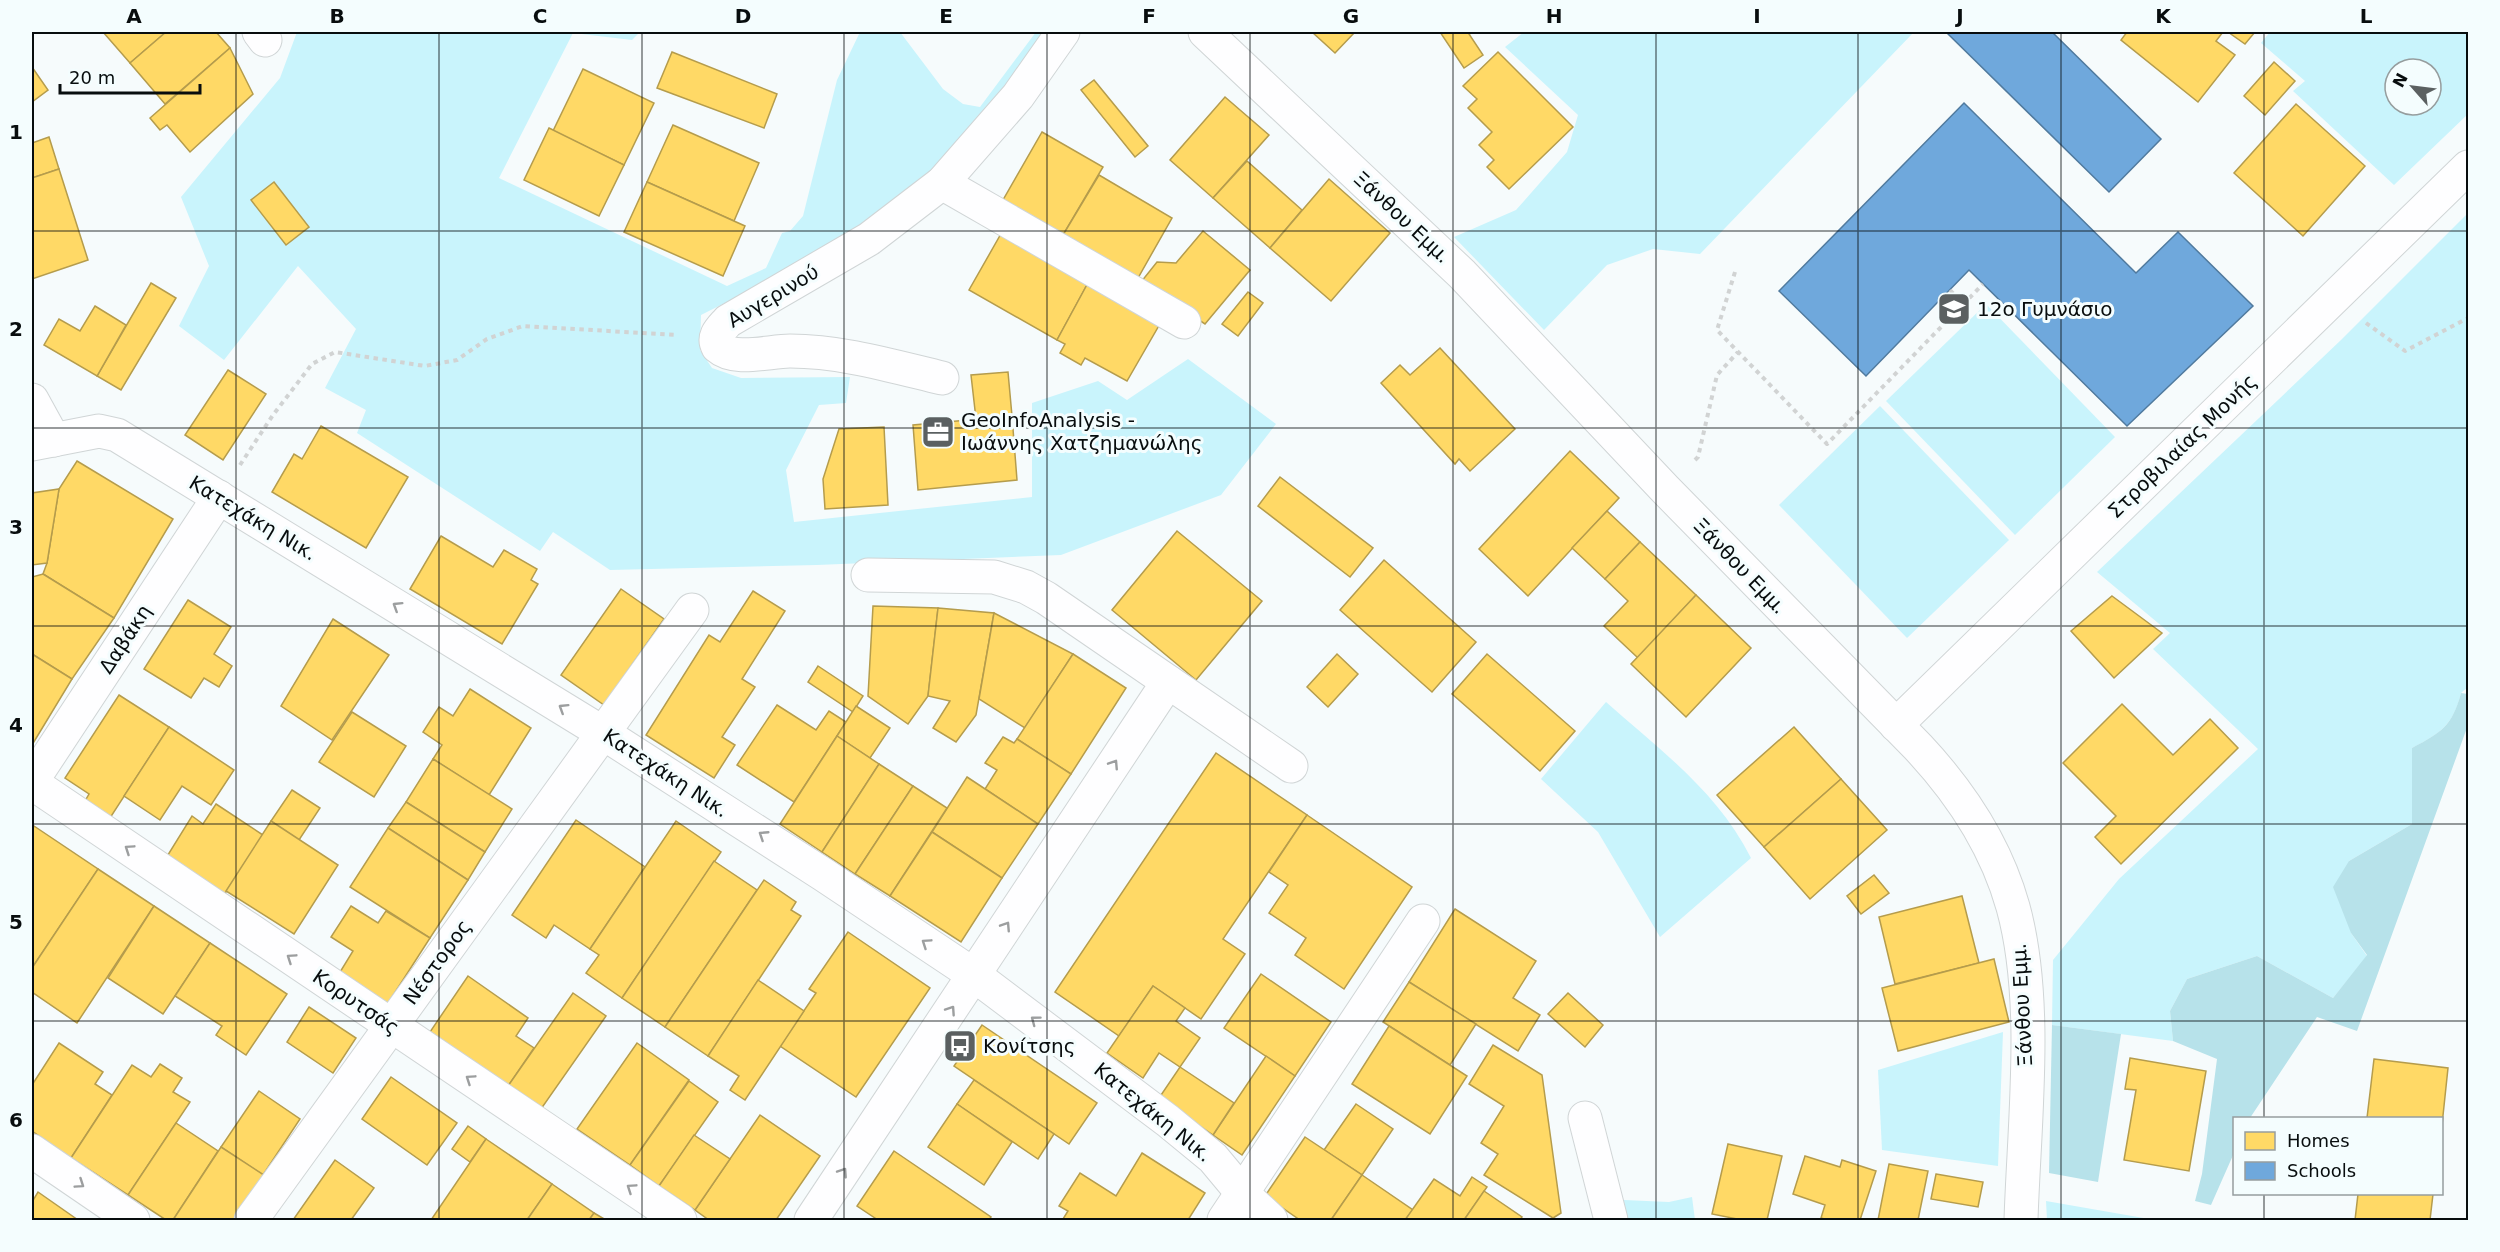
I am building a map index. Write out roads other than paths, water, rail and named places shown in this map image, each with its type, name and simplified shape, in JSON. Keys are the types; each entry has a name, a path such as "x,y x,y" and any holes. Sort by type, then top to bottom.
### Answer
{"street":[{"name":"Αυγερινού","path":"942,378 818,352 731,354 718,347 717,336 728,321 869,239 942,183 1018,96 1063,32"},
{"name":"Ξάνθου Εμμ.","path":"1205,32 1462,274 1657,481 1946,777 1963,801 1999,868 2013,907 2025,983 2027,1033 2021,1221"},
{"name":"Στροβιλαίας Μονής","path":"1896,725 2469,167"},
{"path":"942,183 1184,322"},
{"name":"Κατεχάκη Νικ.","path":"32,400 43,442 99,431 117,435 603,733 824,874 974,975 1168,1121 1213,1158 1243,1194 1271,1221"},
{"name":"Δαβάκη","path":"32,782 219,497"},
{"path":"868,575 994,577 1011,581 1046,598 1291,766"},
{"name":"Νέστορος","path":"251,1221 390,1025 692,610"},
{"path":"811,1221 1168,682"},
{"name":"Κορυτσάς","path":"32,782 680,1221"},
{"path":"1224,1221 1423,921"},
{"path":"1586,1118 1611,1221"},
{"path":"32,1151 133,1221"}],"place":[{"name":"12o Γυμνάσιο","path":"1954,309"},
{"name":"GeoInfoAnalysis - Ιωάννης Χατζημανώλης","path":"938,432"},
{"name":"Κονίτσης","path":"960,1046"}]}
